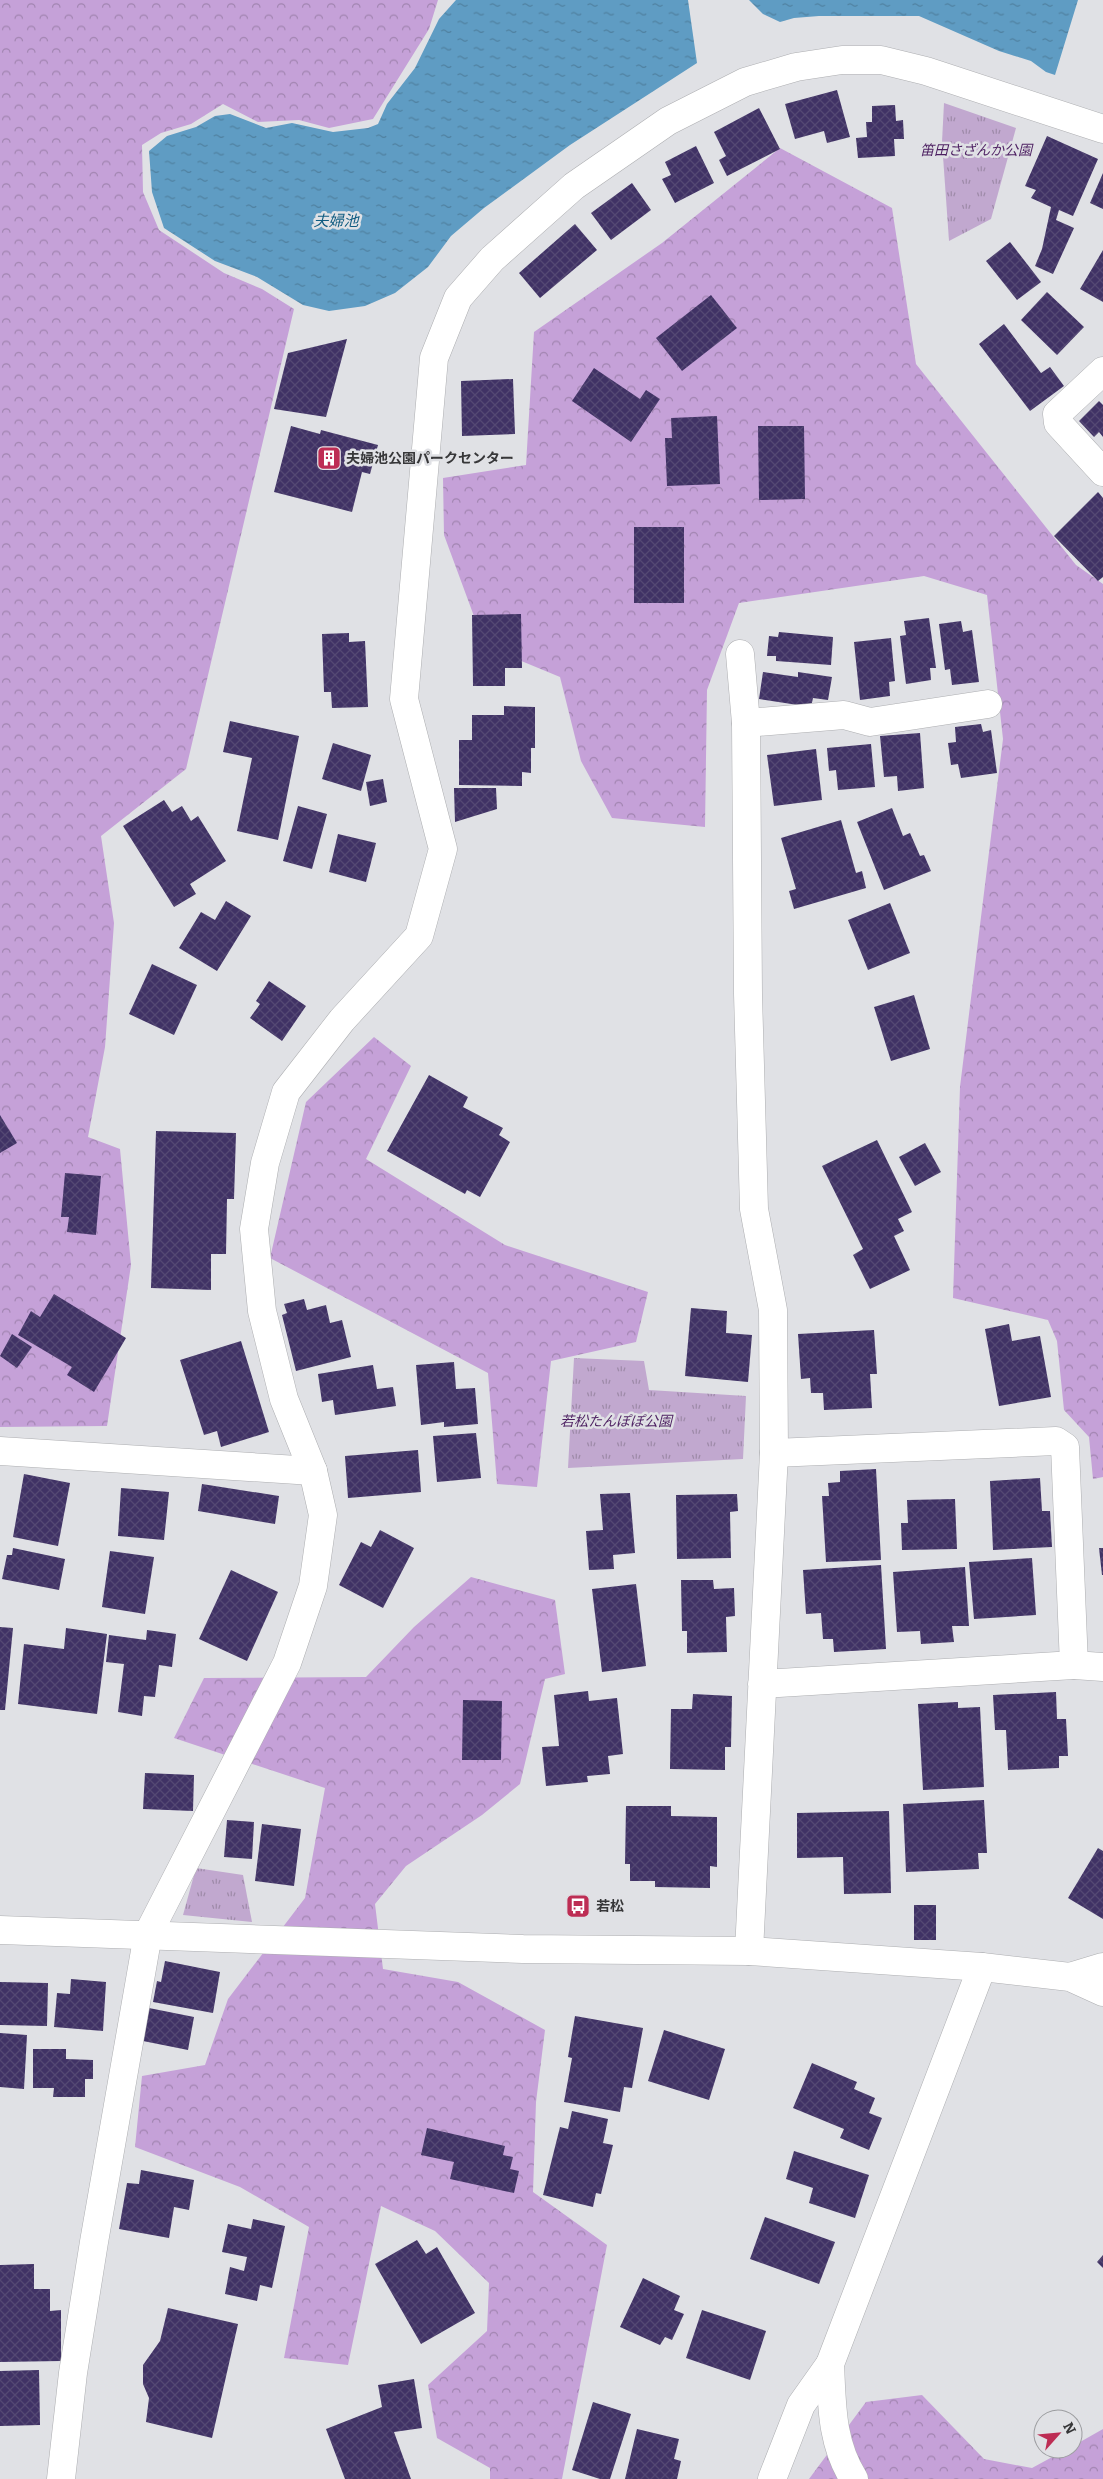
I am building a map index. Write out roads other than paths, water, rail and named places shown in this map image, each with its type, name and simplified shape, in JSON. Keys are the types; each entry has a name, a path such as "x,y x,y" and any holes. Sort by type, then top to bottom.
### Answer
{"street":[{"path":"61,2479 73,2373 148,1934 286,1663 313,1586 323,1515 313,1471 284,1399 262,1311 254,1229 265,1163 286,1092 342,1020 419,936 443,849 404,700 434,358 458,298 492,259 574,186 677,116 744,82 796,67 842,60 881,60 926,71 1103,129"},
{"path":"1103,371 1057,414 1058,423 1103,472"},
{"path":"740,654 746,723 748,994 754,1209 773,1310 774,1453 749,1951"},
{"path":"746,723 844,715 870,722 988,704"},
{"path":"774,1453 1056,1441 1065,1447 1074,1665"},
{"path":"0,1451 313,1471"},
{"path":"762,1684 1074,1665 1103,1667"},
{"path":"0,1930 523,1949 749,1951 982,1967 1070,1977 1103,1992"},
{"path":"772,2479 802,2405 830,2364 982,1967"},
{"path":"1070,1977 1103,1967"},
{"path":"830,2364 833,2429 841,2452 854,2479"}],"water":[{"name":"夫婦池","path":"456,0 688,0 697,63 570,145 484,208 451,236 428,267 395,293 365,306 329,311 303,305 257,277 215,261 164,228 152,192 149,151 167,136 196,127 215,116 230,114 266,128 292,123 333,132 368,128 378,124 387,104 415,68 439,19"},
{"path":"749,0 1078,0 1055,75 1046,72 1031,61 999,51 919,16 819,16 794,18 780,22 763,14"}],"place":[{"name":"夫婦池公園パークセンター","path":"329,458"},
{"name":"若松","path":"578,1906"}],"park label":[{"name":"笛田さざんか公園","path":"976,150"},
{"name":"若松たんぽぽ公園","path":"616,1421"}]}
